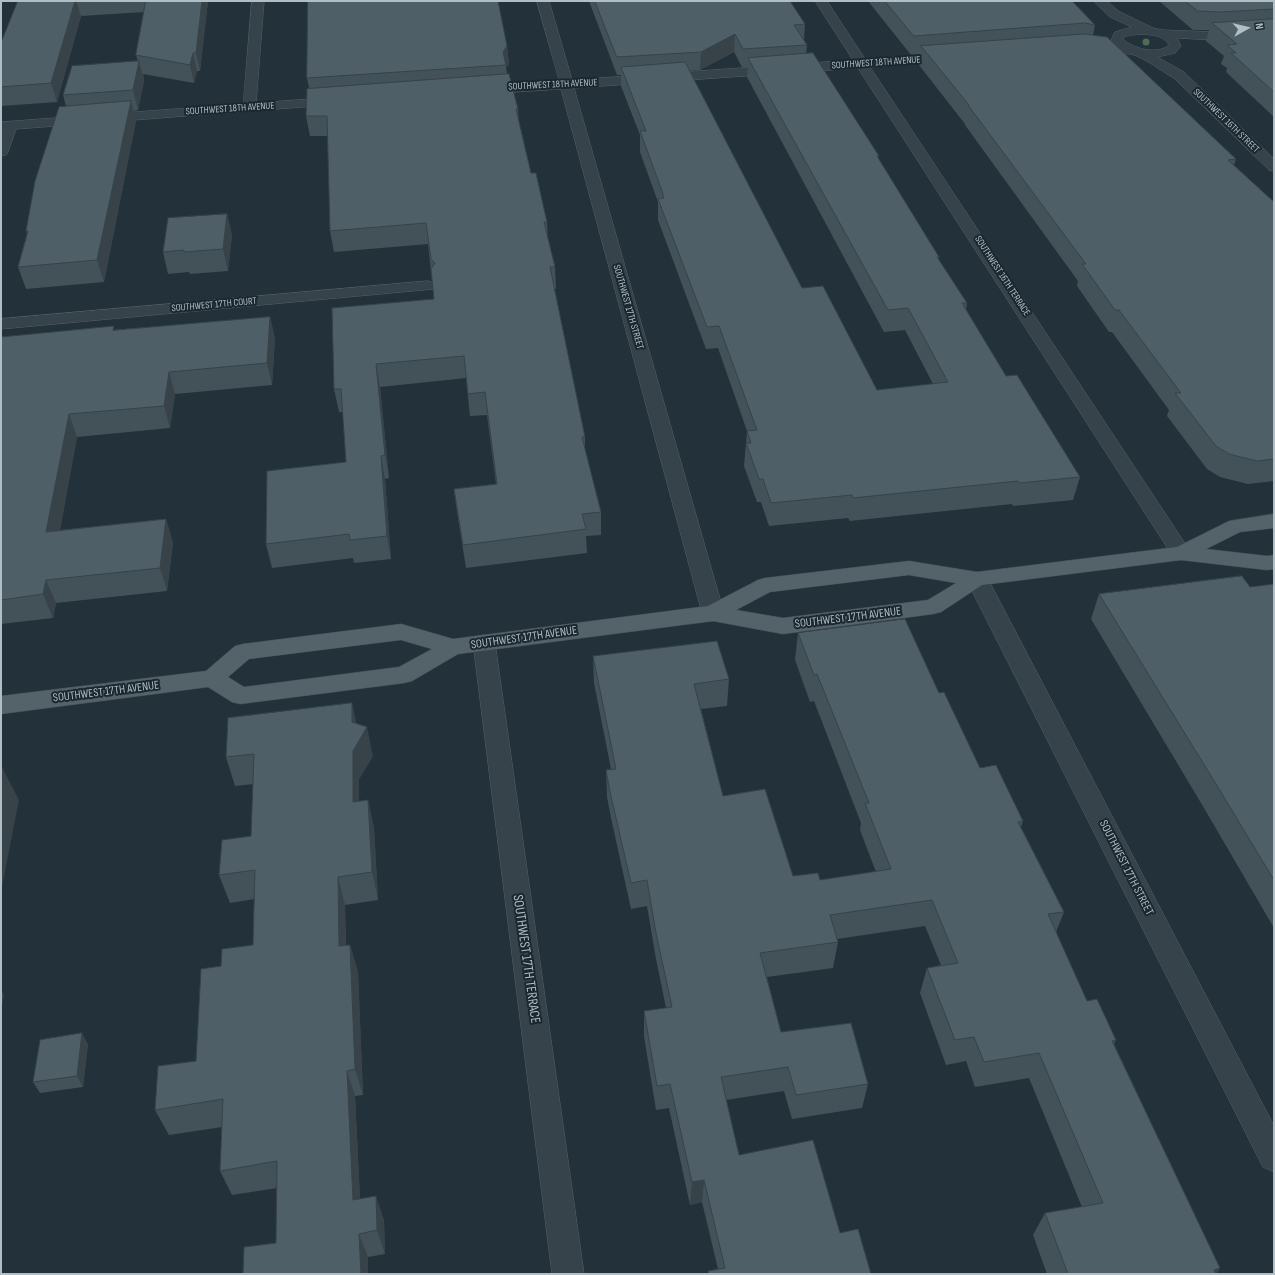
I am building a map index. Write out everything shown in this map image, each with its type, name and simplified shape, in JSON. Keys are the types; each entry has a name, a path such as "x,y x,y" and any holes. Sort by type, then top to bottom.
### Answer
{"main road":[{"name":"SOUTHWEST 17TH AVENUE","path":"1181,553 1236,526 1274,521"},
{"name":"SOUTHWEST 17TH AVENUE","path":"713,613 765,585 909,568 977,579 1181,553 1267,563 1274,562"},
{"name":"SOUTHWEST 17TH AVENUE","path":"212,678 240,696 404,675 453,647 713,613 783,626 933,607 977,579"},
{"name":"SOUTHWEST 17TH AVENUE","path":"1,705 212,678 243,652 401,632 453,647"}],"street":[{"path":"249,107 258,1"},
{"name":"SOUTHWEST 17TH STREET","path":"543,1 713,613"},
{"name":"SOUTHWEST 16TH TERRACE","path":"821,1 1181,553"},
{"path":"1100,1 1114,14 1149,31"},
{"path":"1114,14 1114,20 1120,35"},
{"path":"1215,36 1202,41 1153,53 1095,50 1081,47 1087,43 1139,30 1162,34 1215,36 1274,32"},
{"path":"1162,34 1172,40 1172,48"},
{"name":"SOUTHWEST 16TH STREET","path":"1120,35 1117,40 1119,44 1136,51 1179,75 1274,167"},
{"name":"SOUTHWEST 16TH STREET","path":"1172,48 1179,75"},
{"name":"SOUTHWEST 18TH AVENUE","path":"472,90 964,56"},
{"name":"SOUTHWEST 18TH AVENUE","path":"6,126 353,99"},
{"path":"1,152 6,126"},
{"name":"SOUTHWEST 17TH COURT","path":"1,324 428,286"},
{"name":"SOUTHWEST 17TH STREET","path":"977,579 1274,1157"},
{"name":"SOUTHWEST 17TH TERRACE","path":"484,643 568,1274"}],"building":[{"path":"18,1 75,1 51,83 1,87 1,43"},
{"path":"146,1 202,1 196,53 193,53 190,65 136,55"},
{"path":"308,1 498,1 507,46 503,52 506,65 307,78"},
{"path":"595,1 790,1 805,24 794,25 807,45 743,49 735,34 701,52 617,57"},
{"path":"885,1 1072,1 1095,25 1085,23 914,36"},
{"path":"1185,1 1274,1 1274,9 1220,12 1198,11"},
{"path":"1274,19 1274,92 1231,53 1236,53 1227,45 1237,44 1212,23"},
{"path":"1085,34 1107,37 1236,159 1228,160 1274,202 1274,459 1257,461 1229,454 1216,446 1175,393 1181,393 1119,310 1115,310 1082,264 1086,264 969,105 921,46"},
{"path":"813,53 879,156 877,156 939,257 937,257 967,303 962,303 1006,376 1017,375 1080,477 1019,483 1018,481 853,498 852,495 771,503 763,479 759,479 746,443 751,443 747,431 757,430 719,326 707,327 658,199 664,198 640,131 646,131 621,67 685,62 802,288 823,286 877,390 948,382 908,308 888,310 748,58"},
{"path":"139,61 133,90 63,95 72,66"},
{"path":"509,74 531,173 536,173 547,222 544,222 555,267 550,267 585,437 582,437 601,512 582,514 586,529 463,545 454,489 497,484 485,392 468,394 464,356 376,364 385,455 381,456 387,536 350,540 349,534 266,544 267,471 346,462 341,389 334,389 332,308 434,299 431,269 435,263 431,259 426,223 330,231 327,116 306,116 307,89"},
{"path":"131,101 97,260 18,267 28,231 26,231 35,181 59,107"},
{"path":"227,214 223,249 163,252 168,218"},
{"path":"270,317 267,363 169,372 164,406 69,414 46,532 166,519 160,568 46,580 43,594 1,600 1,337 114,326 113,330"},
{"path":"1242,576 1250,587 1274,584 1274,880 1099,594"},
{"path":"905,619 939,693 944,692 980,768 996,765 1023,821 1018,822 1064,912 1048,914 1087,1001 1097,999 1116,1040 1112,1041 1220,1268 1214,1270 1216,1274 1068,1274 1045,1213 1103,1203 1039,1053 984,1062 974,1037 955,1040 927,968 958,963 932,900 830,915 838,942 760,953 781,1032 851,1023 868,1084 796,1095 788,1067 721,1077 739,1155 813,1140 840,1233 858,1229 871,1274 709,1274 708,1271 725,1268 704,1180 692,1182 670,1084 657,1086 644,1011 672,1007 656,933 647,880 631,883 610,792 606,770 616,769 593,656 717,641 729,679 694,684 723,796 765,789 793,876 818,873 820,880 891,869 865,803 869,803 817,674 814,675 798,633"},
{"path":"352,703 352,722 367,727 353,751 353,802 368,800 372,872 338,877 339,946 350,945 355,1069 347,1071 353,1200 376,1196 377,1230 359,1234 361,1274 243,1274 244,1247 276,1243 277,1161 220,1171 223,1099 155,1110 158,1066 196,1061 201,969 221,966 222,949 253,945 255,870 219,875 222,840 251,836 254,754 226,757 228,718"},
{"path":"82,1033 77,1076 33,1082 40,1040"}]}
